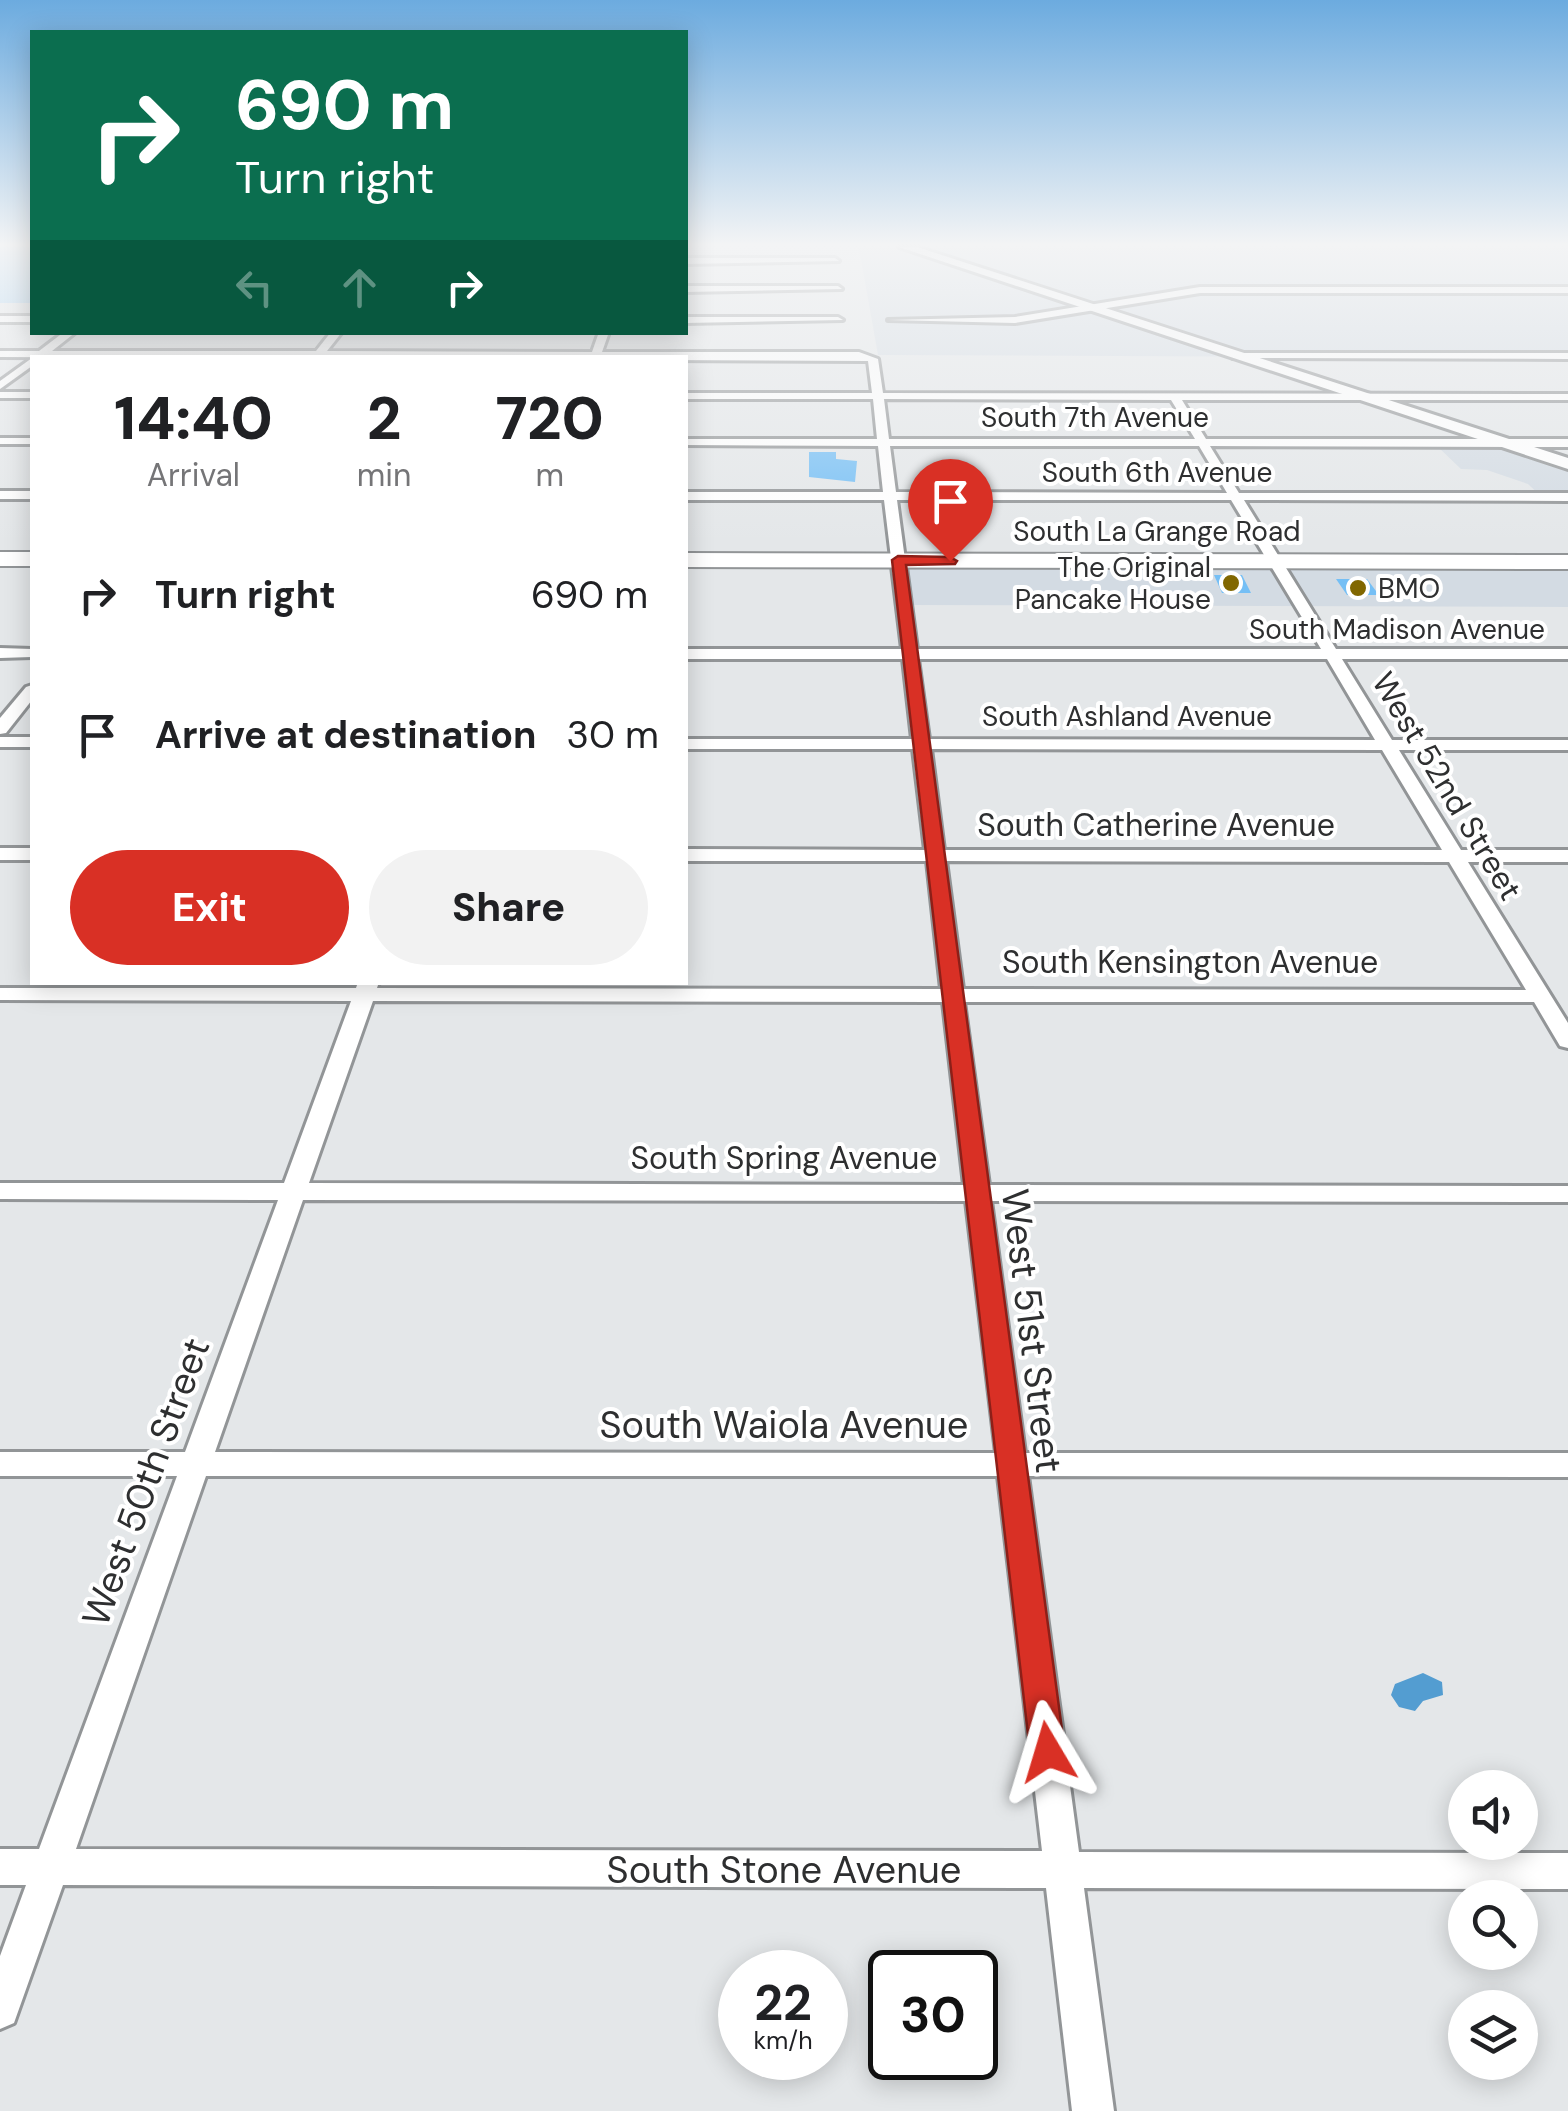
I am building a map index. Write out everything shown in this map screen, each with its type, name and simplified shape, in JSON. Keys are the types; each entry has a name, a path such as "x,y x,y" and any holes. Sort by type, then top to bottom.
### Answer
{"main road":[{"path":"1204,346 1568,464"},
{"path":"0,559 30,559"},
{"name":"South La Grange Road","path":"688,560 1568,562"}],"street":[{"path":"0,354 30,357"},
{"name":"West 51st Street","path":"688,356 873,360 1093,2111"},
{"path":"1236,356 1568,356"},
{"path":"0,386 30,363"},
{"path":"0,395 30,395"},
{"path":"688,396 1568,397"},
{"name":"West 52nd Street","path":"1174,396 1568,1041"},
{"path":"0,441 30,441"},
{"name":"South 7th Avenue","path":"688,442 1568,444"},
{"path":"0,495 30,495"},
{"name":"South 6th Avenue","path":"688,496 1568,497"},
{"path":"0,653 30,653"},
{"name":"South Madison Avenue","path":"688,654 1568,654"},
{"path":"0,729 30,692"},
{"path":"0,742 30,742"},
{"name":"South Ashland Avenue","path":"688,744 1568,744"},
{"path":"0,854 30,854"},
{"name":"South Catherine Avenue","path":"688,855 1568,856"},
{"name":"South Kensington Avenue","path":"0,994 368,988 1540,996"},
{"name":"West 50th Street","path":"0,2010 368,988"},
{"name":"South Spring Avenue","path":"0,1190 1568,1194"},
{"name":"South Waiola Avenue","path":"0,1464 1568,1465"},
{"name":"South Stone Avenue","path":"0,1867 1568,1872"}],"shaded area":[{"path":"876,346 1568,346 1568,358 878,355"},
{"path":"1436,445 1502,445 1568,466 1568,500 1545,500 1528,484 1487,470 1461,469"},
{"path":"905,562 1568,565 1568,607 910,605"},
{"path":"1423,1673 1442,1682 1443,1695 1423,1701 1415,1711 1399,1707 1391,1695 1395,1684"}],"building":[{"path":"809,452 836,452 836,459 857,461 855,482 809,477"},
{"name":"The Original Pancake House","path":"1214,575 1242,575 1251,593 1222,593"},
{"name":"BMO","path":"1336,579 1367,579 1379,595 1347,595"}],"place":[{"name":"The Original Pancake House","path":"1231,583"},
{"name":"BMO","path":"1358,588"}],"route":[{"path":"950,561 898,560 1048,1752"}]}
